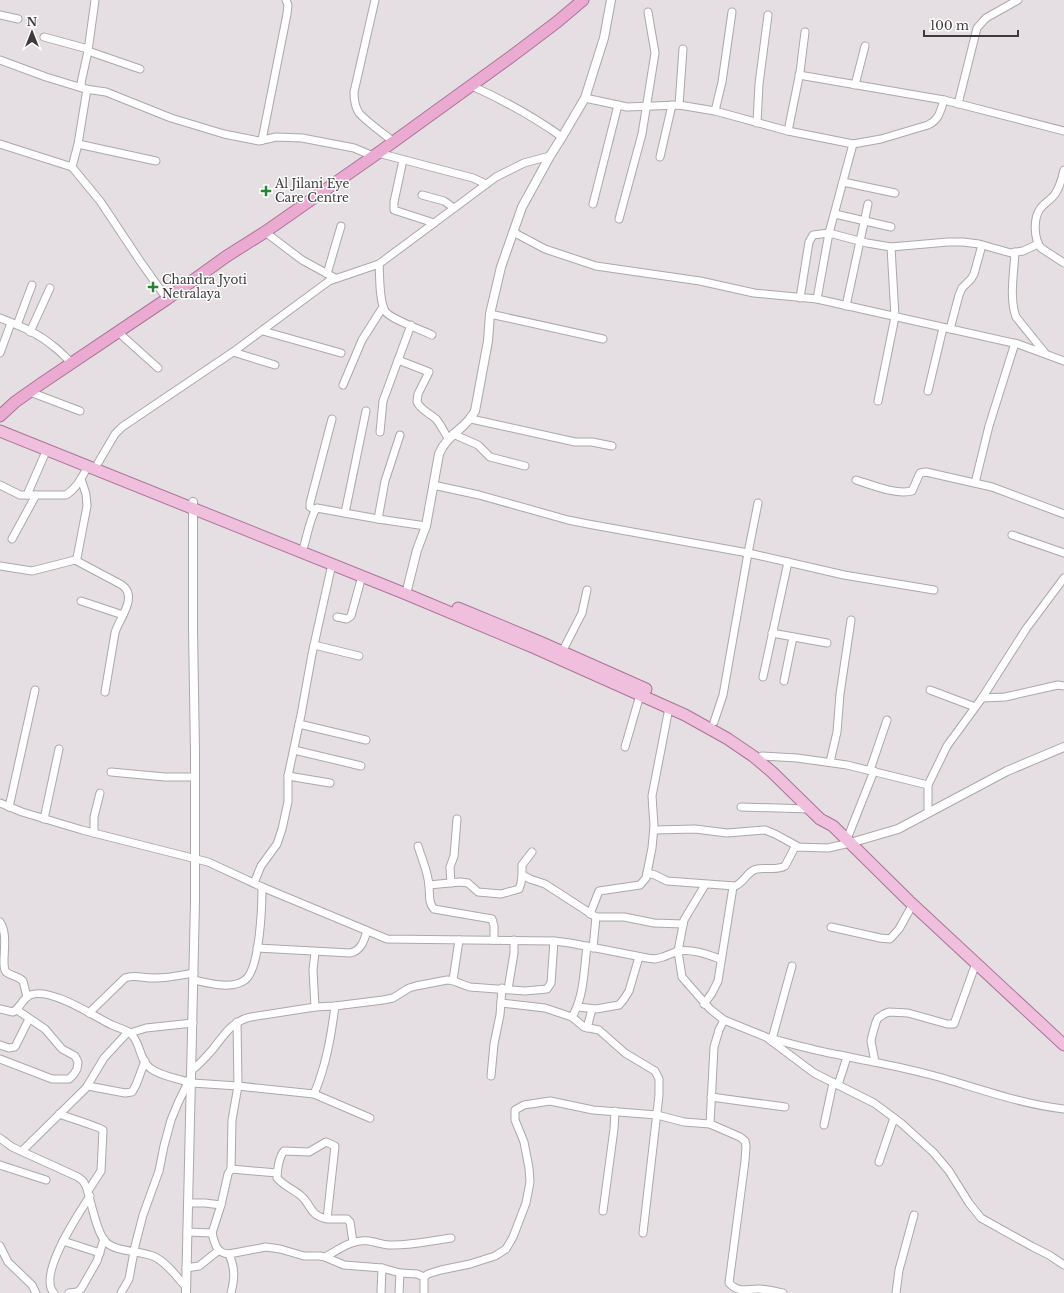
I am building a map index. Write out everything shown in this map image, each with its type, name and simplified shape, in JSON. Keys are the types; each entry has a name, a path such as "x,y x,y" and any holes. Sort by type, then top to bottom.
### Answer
{"highway":[{"path":"0,416 30,392 376,155 472,86 557,22 583,0"}],"main road":[{"path":"0,424 332,564 362,576 407,590 562,652 681,705 714,722 744,741 819,807 827,815 833,826"},
{"path":"0,431 47,449 93,464"},
{"path":"193,505 304,546 407,590 669,708 712,729 754,756 820,819 833,826 913,904 1064,1045"}],"street":[{"path":"72,167 78,144 85,88 81,82 88,50 95,0"},
{"path":"262,140 288,5 286,0"},
{"path":"375,0 354,92 354,99 359,113 394,142"},
{"path":"407,590 417,550 426,526 439,454 442,446 450,436 471,419 475,411 488,341 490,314 501,267 513,232 522,207 584,98 604,38 611,0"},
{"path":"958,104 977,28 986,18 1018,0"},
{"path":"619,219 642,134 647,107 654,53 648,12"},
{"path":"715,111 722,82 732,12"},
{"path":"0,15 18,19"},
{"path":"757,123 759,84 768,15"},
{"path":"788,131 799,75 805,32"},
{"path":"44,37 140,68"},
{"path":"855,85 865,46"},
{"path":"660,157 675,105 683,49"},
{"path":"0,60 46,77 85,88 106,92 167,117 230,135 254,140 276,137 302,138 349,147 376,155 403,160 473,178 486,184"},
{"path":"799,75 944,100 1064,131"},
{"path":"472,86 490,94 544,124 562,137"},
{"path":"584,98 627,107 675,105 715,111 788,131 853,144 881,139 928,125 938,118 944,100"},
{"path":"594,204 618,105"},
{"path":"0,144 72,167 100,201 167,299"},
{"path":"78,144 156,161"},
{"path":"817,299 829,233 853,144"},
{"path":"0,485 20,495 66,495 81,479 122,427 233,352 329,281 379,264 496,177 524,163 550,156"},
{"path":"403,160 394,202 394,210 434,223"},
{"path":"1064,170 1055,194 1040,209 1036,224 1036,237 1038,244 1041,248 1064,263"},
{"path":"843,182 895,194"},
{"path":"422,195 444,201 454,208"},
{"path":"846,306 868,204"},
{"path":"835,214 891,227"},
{"path":"326,274 341,226"},
{"path":"265,232 302,260 335,278"},
{"path":"513,232 545,249 596,266 700,281 754,293 817,299 946,329 1015,343 1064,360"},
{"path":"800,298 810,238 813,235 829,233 860,242 891,247 963,242 982,245 1004,252 1023,251 1038,244"},
{"path":"928,391 946,329 962,288 974,274 982,245"},
{"path":"878,401 895,317 891,247"},
{"path":"1015,252 1013,287 1014,311 1016,317 1046,354"},
{"path":"379,264 381,296 385,311 391,317 432,335"},
{"path":"0,353 32,285"},
{"path":"30,332 50,288"},
{"path":"343,385 362,340 383,307"},
{"path":"490,314 603,339"},
{"path":"0,318 53,345 72,363"},
{"path":"380,432 383,401 411,326"},
{"path":"263,330 341,353"},
{"path":"118,332 158,368"},
{"path":"975,483 989,426 1015,343"},
{"path":"233,352 275,365"},
{"path":"398,360 429,372 418,394 416,402 421,409 437,421 450,436 478,445 490,457 525,466"},
{"path":"30,392 80,411"},
{"path":"345,513 366,411"},
{"path":"315,510 310,507 310,503 332,419"},
{"path":"471,419 575,442 598,443 612,446"},
{"path":"378,519 386,481 400,435"},
{"path":"27,495 47,449"},
{"path":"856,480 896,491 908,492 912,491 922,472 992,487 1064,514"},
{"path":"0,566 32,571 74,560 78,556 87,506 86,494 81,479"},
{"path":"433,485 479,495 581,523 748,553 844,575 934,590"},
{"path":"12,539 36,495"},
{"path":"714,722 723,695 758,503"},
{"path":"186,1290 194,976 195,777 193,505"},
{"path":"315,510 320,508 426,526"},
{"path":"304,546 315,510"},
{"path":"1012,535 1064,553"},
{"path":"74,560 125,587 129,596 128,606 115,633 105,692"},
{"path":"763,677 788,562"},
{"path":"254,883 261,866 274,850 280,837 287,809 288,776 332,564"},
{"path":"337,617 347,619 351,616 362,576"},
{"path":"928,813 928,785 947,746 982,698 1026,629 1064,578"},
{"path":"562,652 582,613 587,590"},
{"path":"81,601 123,615"},
{"path":"830,762 837,732 840,694 851,620"},
{"path":"772,633 827,643"},
{"path":"784,681 793,637"},
{"path":"314,645 359,656"},
{"path":"982,698 1005,697 1064,686"},
{"path":"9,807 35,690"},
{"path":"930,690 975,707"},
{"path":"625,747 640,695"},
{"path":"572,1018 578,1007 580,998 590,947 593,916 599,891 640,886 644,882 647,873 654,830 652,796 669,708"},
{"path":"849,841 887,720"},
{"path":"299,724 366,740"},
{"path":"654,830 695,829 727,833 765,830 797,846 828,848 849,841 898,829 1007,772 1064,747"},
{"path":"44,819 59,749"},
{"path":"294,750 361,766"},
{"path":"762,756 830,762 928,785"},
{"path":"111,772 160,777 195,777"},
{"path":"288,776 330,783"},
{"path":"94,833 94,817 100,793"},
{"path":"0,803 44,819 195,858 223,868 262,887 392,940 554,941 655,959 690,950 720,959"},
{"path":"741,807 810,809"},
{"path":"451,883 450,868 454,856 457,819"},
{"path":"418,846 429,885 429,899 432,907 434,909 492,919 494,926 494,940"},
{"path":"647,873 667,881 733,886 740,884 757,868 778,869 785,866 793,848 797,846"},
{"path":"429,885 468,883 478,892 501,894 512,892 519,889 521,883 522,865 532,852"},
{"path":"522,875 545,884 593,916 624,918 654,923 683,924"},
{"path":"704,885 686,915 678,952 682,977 704,1004 724,1020 769,1038 935,1076 1030,1103 1064,1109"},
{"path":"704,1004 716,987 733,886"},
{"path":"89,1013 125,978 128,977 156,979 194,976 216,985 232,984 244,981 250,976 252,971 257,948 262,887"},
{"path":"831,927 890,939 899,929 913,904"},
{"path":"0,922 5,934 4,968 8,973 23,981 26,997"},
{"path":"257,948 353,953 362,944 367,931"},
{"path":"452,980 459,940"},
{"path":"491,1076 493,1050 501,1003 514,953 514,940"},
{"path":"121,1293 129,1279 143,1215 159,1171 171,1120 191,1078 227,1030 236,1022 251,1017 315,1007 335,1006 393,998 409,988 452,980 463,985 470,986 505,989 548,989 550,987 552,976 554,941"},
{"path":"315,952 313,982 315,1007"},
{"path":"578,1007 592,1009 617,1005 622,1002 629,991 639,957"},
{"path":"875,1062 871,1041 878,1018 889,1012 908,1013 947,1024 954,1024 976,963"},
{"path":"769,1038 792,966"},
{"path":"0,1010 10,1012 16,1010 26,997 36,994 58,998 68,1001 114,1026 129,1032 136,1041 144,1061 153,1070 238,1086 314,1094 370,1118"},
{"path":"501,1003 539,1007 572,1018 587,1028 596,1029 603,1032 625,1053 655,1071 659,1080 657,1115 643,1232"},
{"path":"314,1094 325,1064 332,1032 335,1006"},
{"path":"587,1028 592,1009"},
{"path":"0,1059 49,1079 69,1079 74,1074 78,1062 78,1058 58,1046 48,1032 16,1010"},
{"path":"0,1046 9,1048 15,1047 29,1019"},
{"path":"710,1124 714,1048 719,1030 724,1020"},
{"path":"236,1022 238,1086 233,1112 231,1169 212,1233 218,1250 223,1254 229,1254 266,1247 280,1249 304,1256 325,1257 344,1265 382,1268 400,1273 417,1274 424,1277"},
{"path":"22,1152 88,1086 104,1058 129,1032 146,1028 193,1023"},
{"path":"769,1038 799,1063 814,1073 874,1103 922,1141 940,1160 981,1218 1064,1263"},
{"path":"824,1125 835,1084 847,1057"},
{"path":"88,1086 125,1093 132,1092 136,1085 144,1061"},
{"path":"711,1097 786,1107"},
{"path":"424,1277 428,1274 441,1270 470,1264 495,1256 506,1249 514,1237 526,1203 530,1182 524,1142 515,1120 514,1110 524,1105 550,1101 593,1110 657,1115 684,1122 710,1124 740,1137 745,1141 746,1161 729,1283 741,1291 760,1289 783,1293"},
{"path":"603,1211 615,1111"},
{"path":"54,1293 51,1290 51,1273 54,1261 63,1241 101,1171 103,1130 102,1128 59,1114"},
{"path":"879,1162 894,1118"},
{"path":"0,1138 12,1147 78,1177 83,1181 89,1194 98,1226 104,1239 113,1246 153,1256 158,1259 186,1290 194,1293"},
{"path":"328,1219 336,1146 326,1142 309,1152 284,1151 280,1157 277,1178 303,1198 310,1209 320,1217 328,1219 347,1219 350,1222 353,1242"},
{"path":"0,1165 46,1180"},
{"path":"231,1169 277,1173"},
{"path":"188,1203 221,1205"},
{"path":"896,1293 899,1270 914,1215"},
{"path":"187,1232 212,1233"},
{"path":"325,1257 353,1242 371,1241 387,1245 451,1238"},
{"path":"69,1293 77,1292 81,1289 100,1253 104,1239"},
{"path":"63,1241 100,1253"},
{"path":"0,1246 8,1262 32,1285 36,1293"},
{"path":"186,1268 199,1266 218,1250"},
{"path":"229,1254 234,1266 231,1293"},
{"path":"381,1293 382,1268"},
{"path":"399,1293 400,1273"},
{"path":"424,1277 424,1293"}],"place":[{"name":"Al Jilani Eye Care Centre","path":"266,191"},
{"name":"Chandra Jyoti Netralaya","path":"153,287"}]}
